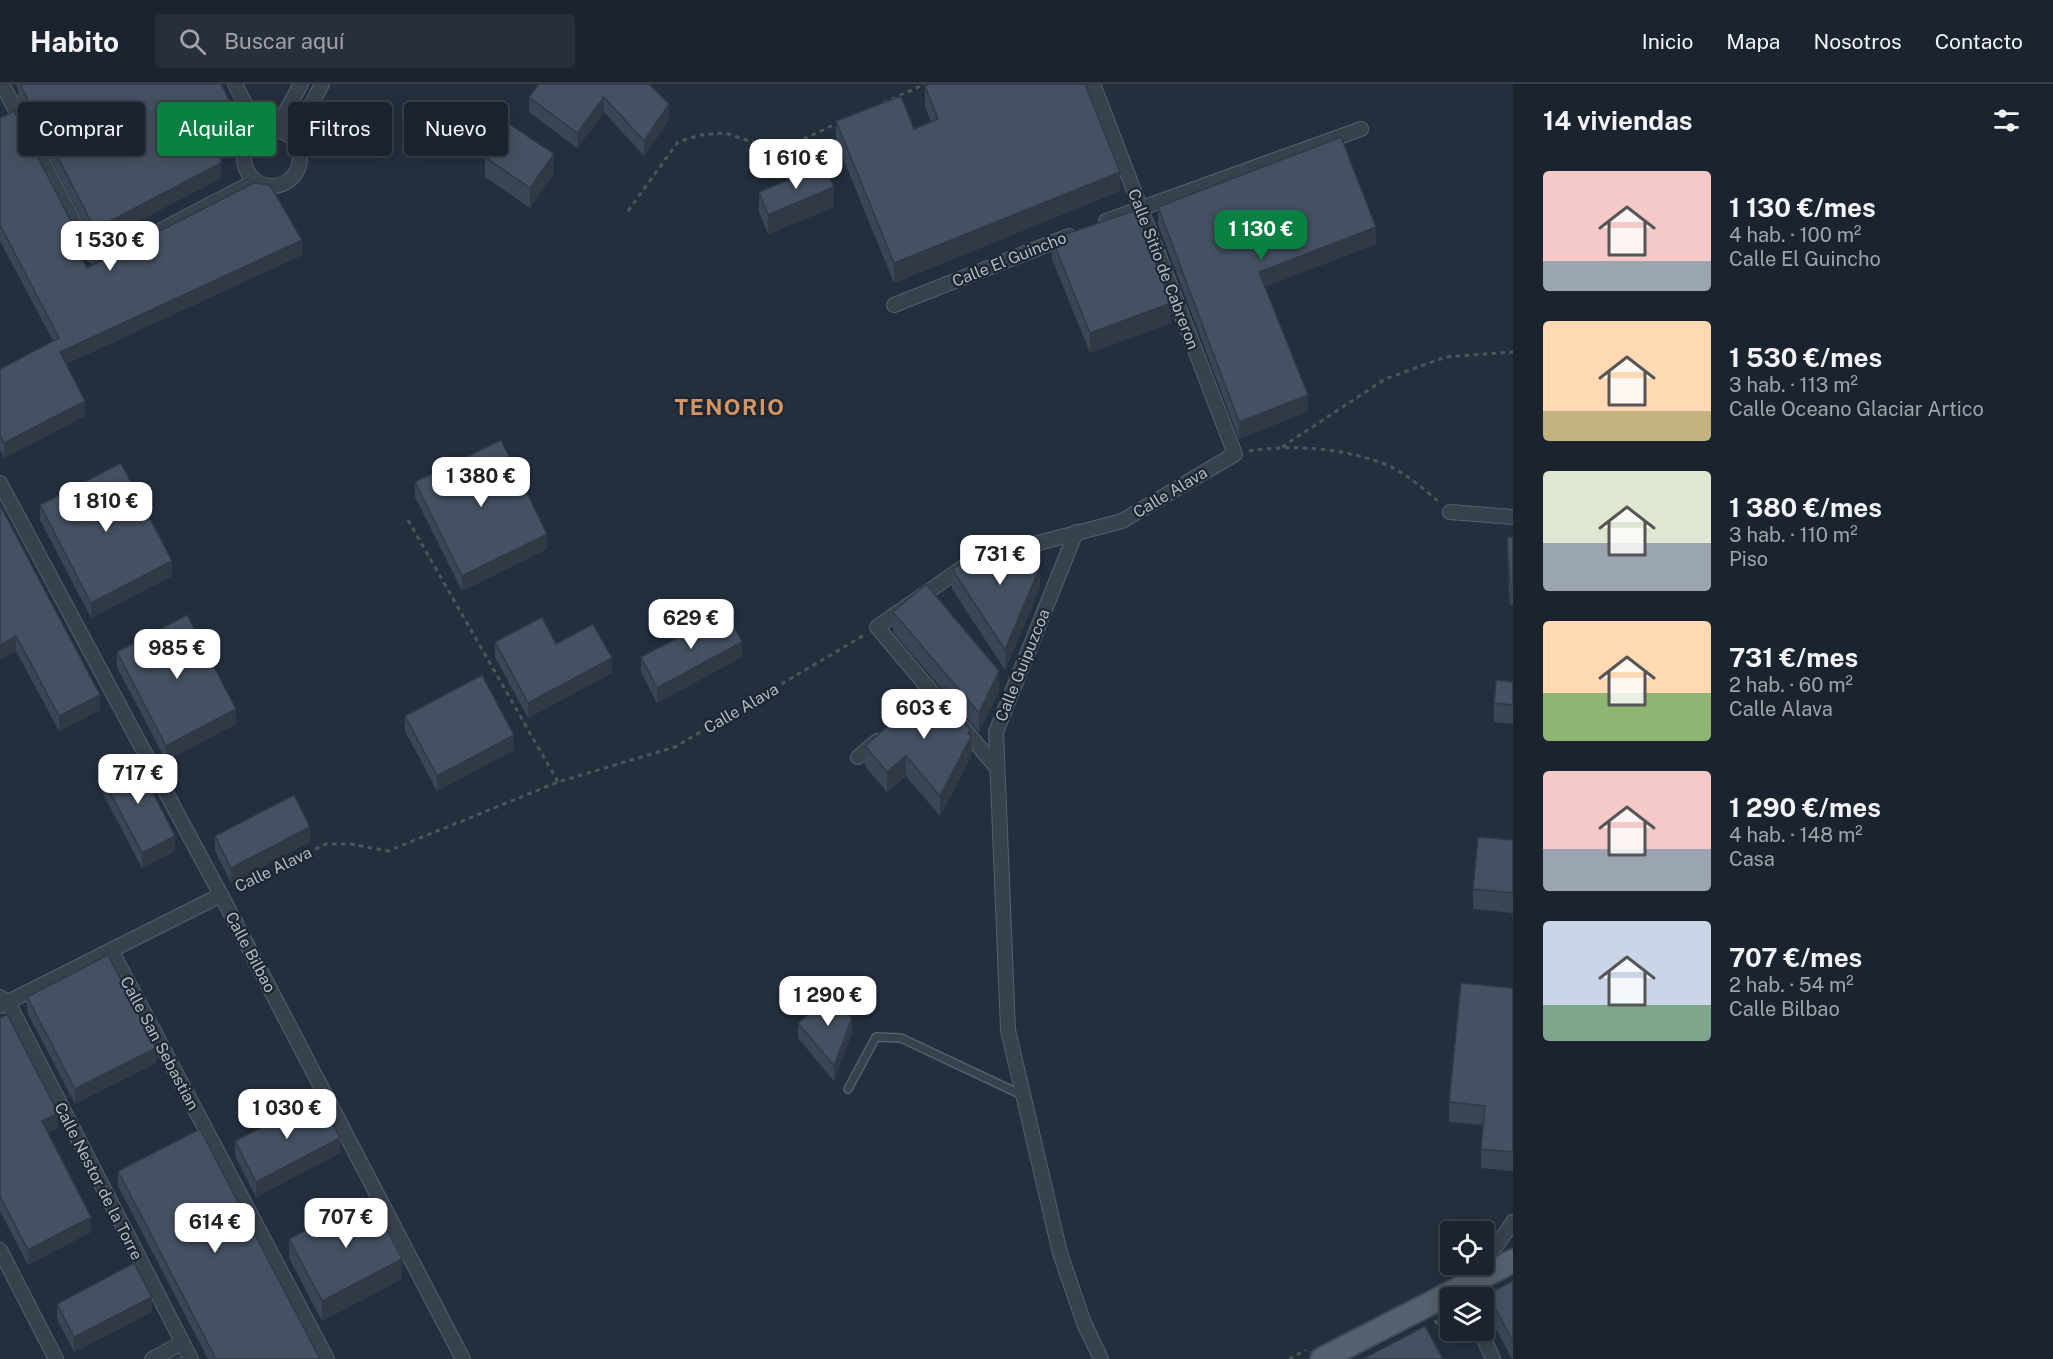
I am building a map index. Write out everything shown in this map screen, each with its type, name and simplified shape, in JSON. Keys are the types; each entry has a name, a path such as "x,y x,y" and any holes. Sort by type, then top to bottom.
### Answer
{"main road":[{"path":"1477,1287 1513,1261"},
{"path":"1484,1287 1513,1278"},
{"path":"1322,1359 1440,1305"},
{"path":"1354,1359 1440,1315"}],"street":[{"path":"2,84 90,253 104,260 255,181"},
{"path":"235,84 244,102"},
{"path":"288,133 276,129 301,84"},
{"path":"313,102 322,84"},
{"name":"Calle Sitio de Cabreron","path":"1093,84 1235,454"},
{"name":"Calle El Guincho","path":"894,305 1140,208 1361,129"},
{"path":"244,156 247,172 255,181 274,187 285,184 293,178 298,169 300,156"},
{"name":"Calle Alava","path":"995,554 1122,521 1235,454"},
{"name":"Calle Bilbao","path":"0,483 221,894 463,1359"},
{"path":"1449,512 1513,517"},
{"name":"Calle Guipuzcoa","path":"1076,532 996,732 997,768 1008,1030 1060,1253 1084,1323 1101,1359"},
{"path":"972,561 877,627 929,696 951,714 997,768"},
{"path":"858,757 891,728"},
{"path":"3,1002 221,894"},
{"name":"Calle San Sebastian","path":"111,950 327,1359"},
{"name":"Calle Nestor de la Torre","path":"3,1002 191,1359"},
{"path":"1494,1249 1511,1227"},
{"path":"0,1250 56,1359"},
{"path":"1485,1341 1494,1359"},
{"path":"152,1359 182,1343"}],"lane":[{"path":"848,1089 876,1037 901,1038 1022,1095"}],"path":[{"path":"882,103 925,84"},
{"path":"628,211 678,142 700,135 725,134 771,147 786,147 839,123"},
{"path":"1282,447 1385,379 1446,357 1513,352"},
{"path":"1235,454 1282,447 1320,448 1388,466 1420,485 1449,512"},
{"path":"408,520 558,782"},
{"name":"Calle Alava","path":"221,894 326,844 351,843 388,852 558,782 675,747 877,627"}],"building":[{"path":"20,84 221,84 230,102 157,102 157,156 221,156 221,163 95,229 57,156 145,156 145,102 29,102"},
{"path":"539,84 649,84 669,104 644,141 604,97 577,133 529,97"},
{"path":"930,84 1085,84 1120,172 894,263 836,121 901,96 914,129 938,119 925,86"},
{"path":"14,111 18,119 18,156 37,156 79,237 73,240 87,268 254,183 270,185 302,240 60,352 85,401 4,443 0,435 0,369 59,338 0,225 0,118"},
{"path":"508,123 554,154 530,188 485,157 508,156"},
{"path":"1341,137 1376,227 1259,272 1308,395 1239,422 1158,207"},
{"path":"825,165 834,187 768,215 759,192"},
{"path":"1136,210 1171,303 1090,333 1052,239"},
{"path":"501,440 547,534 462,576 415,482"},
{"path":"121,463 172,561 91,603 40,505"},
{"path":"0,505 100,695 59,716 16,636 0,645"},
{"path":"1507,537 1513,537 1513,586 1510,585"},
{"path":"1021,542 1040,567 1005,650 952,569 971,559"},
{"path":"926,584 999,671 979,713 893,612"},
{"path":"726,612 742,642 657,688 641,657"},
{"path":"187,615 236,709 166,746 117,652"},
{"path":"542,617 556,644 593,624 612,658 528,703 495,642"},
{"path":"482,675 514,735 437,776 405,716"},
{"path":"1496,680 1513,682 1513,705 1494,703"},
{"path":"933,687 970,730 968,733 971,737 940,796 906,756 887,772 865,746"},
{"path":"135,757 175,836 142,853 101,775"},
{"path":"294,795 310,827 231,868 215,836"},
{"path":"1478,837 1513,840 1513,893 1473,889"},
{"path":"108,955 156,1048 75,1089 27,997"},
{"path":"1461,983 1513,988 1513,1152 1481,1149 1485,1106 1449,1102"},
{"path":"831,994 852,1018 834,1066 798,1023"},
{"path":"7,1014 58,1113 42,1121 91,1217 28,1250 0,1196 0,1018"},
{"path":"319,1098 340,1138 256,1182 235,1141"},
{"path":"200,1129 320,1359 216,1359 118,1171"},
{"path":"370,1197 402,1259 322,1301 289,1239"},
{"path":"134,1263 152,1297 74,1337 57,1304"},
{"path":"1513,1281 1513,1342 1494,1306 1494,1291"},
{"path":"1425,1326 1443,1359 1363,1359"},
{"path":"184,1354 187,1359 174,1359"}],"district":[{"name":"TENORIO","path":"730,407"}]}
